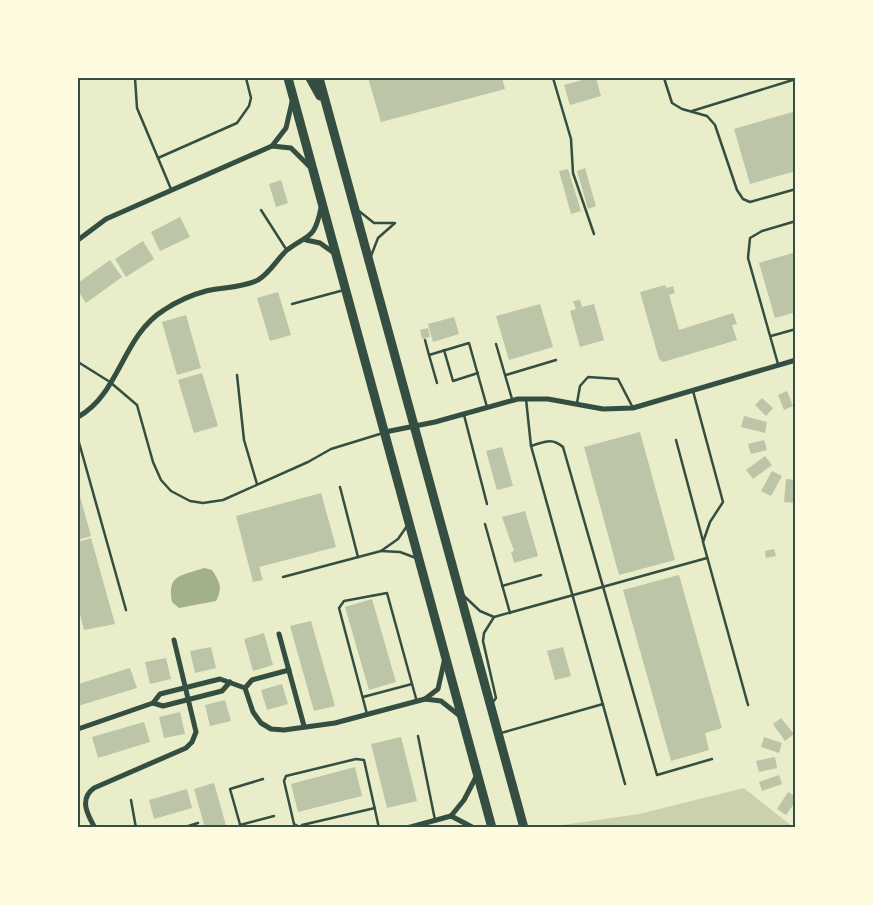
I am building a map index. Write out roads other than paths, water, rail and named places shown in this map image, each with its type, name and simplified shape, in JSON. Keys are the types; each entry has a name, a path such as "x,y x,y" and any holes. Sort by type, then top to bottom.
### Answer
{"main road":[{"path":"288,78 492,828"},
{"path":"310,78 326,104"},
{"path":"319,78 524,828"}],"street":[{"path":"78,240 106,219 272,146 286,128 293,97"},
{"path":"272,146 291,148 302,156 314,172"},
{"path":"78,417 92,410 102,397 141,327 162,310 205,291 258,280 287,250 306,240 316,226 322,203"},
{"path":"306,240 320,243 337,256"},
{"path":"385,432 435,422 526,398 548,399 603,409 633,408 796,360"},
{"path":"279,634 304,726"},
{"path":"95,828 87,814 85,801 87,793 94,788 186,748 192,742 196,732 174,640"},
{"path":"78,730 153,703 160,694 220,679 245,688 253,712 261,723 270,729 284,730 336,723 425,699 438,689 445,653"},
{"path":"245,688 252,680 288,670"},
{"path":"153,703 163,706 222,691 230,682"},
{"path":"425,699 441,701 462,718"},
{"path":"409,827 451,816 464,800 478,774"},
{"path":"451,816 474,828"}],"lane":[{"path":"135,78 137,108 172,190"},
{"path":"158,158 238,122 249,106 251,98 246,78"},
{"path":"553,78 571,139 573,173 594,234"},
{"path":"664,78 672,103 682,109 707,116 715,125 737,190 743,199 750,202 796,189"},
{"path":"691,111 796,79"},
{"path":"354,206 374,222 396,223 383,232 374,244 370,265"},
{"path":"261,210 287,250"},
{"path":"779,365 748,258 750,238 762,231 796,221"},
{"path":"292,304 346,289"},
{"path":"771,336 796,329"},
{"path":"425,340 437,383"},
{"path":"429,355 469,343 487,407"},
{"path":"496,344 512,401"},
{"path":"444,350 453,381 478,373"},
{"path":"506,375 556,360"},
{"path":"78,362 110,382 137,405 156,470 171,490 190,501 209,503 223,500 308,462 331,449 385,432"},
{"path":"237,375 244,440 257,484"},
{"path":"576,404 580,386 588,377 618,379 633,408"},
{"path":"693,391 723,502 710,522 703,542"},
{"path":"526,398 531,446 574,595 625,784"},
{"path":"464,413 487,504"},
{"path":"78,439 126,610"},
{"path":"531,446 550,440 557,441 563,447 657,775 712,759"},
{"path":"676,440 748,705"},
{"path":"340,487 358,557"},
{"path":"381,551 398,539 410,523"},
{"path":"485,524 510,613"},
{"path":"283,577 381,551 400,552 420,559"},
{"path":"460,592 480,611 494,617 707,558"},
{"path":"502,586 540,575"},
{"path":"368,715 339,608 344,601 386,593 418,702"},
{"path":"491,706 496,698 482,641 484,633 494,617"},
{"path":"363,697 412,684"},
{"path":"497,734 603,704"},
{"path":"418,736 435,820"},
{"path":"375,808 302,826 294,824 284,781 286,776 356,759 364,760 375,808 379,828"},
{"path":"263,779 230,789 240,826 274,816"},
{"path":"131,800 136,828"},
{"path":"182,828 198,823"}]}
